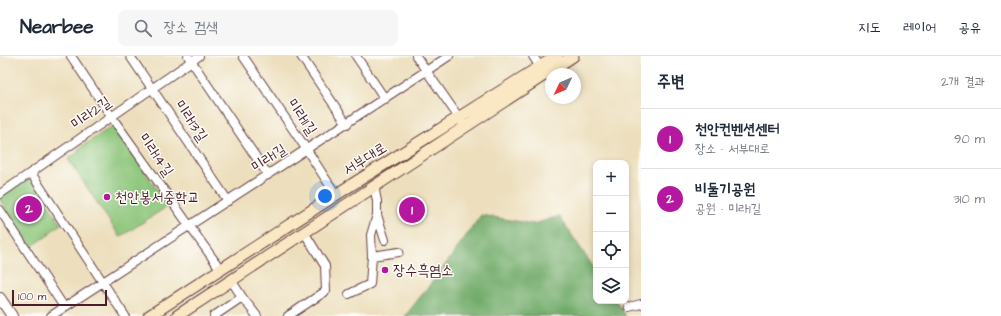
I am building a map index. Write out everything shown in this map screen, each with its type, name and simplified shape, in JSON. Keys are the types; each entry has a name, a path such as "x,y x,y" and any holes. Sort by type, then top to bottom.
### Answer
{"main road":[{"name":"서부대로","path":"149,316 336,195 557,56"},
{"name":"서부대로","path":"176,316 574,56"}],"street":[{"name":"미라14길","path":"71,56 111,116 221,270"},
{"name":"미라13길","path":"130,56 228,201"},
{"name":"미라2길","path":"0,194 152,89 190,59 199,56"},
{"name":"미라11길","path":"243,56 336,195"},
{"path":"301,56 347,124"},
{"path":"356,56 385,99"},
{"path":"416,56 466,127"},
{"name":"미라1길","path":"51,316 449,56"},
{"path":"533,56 540,67"},
{"path":"190,59 268,175"},
{"path":"31,173 125,316"},
{"path":"349,294 370,284 372,256 371,235 377,215 377,201 374,186"},
{"path":"0,210 64,307"},
{"path":"377,215 385,240"},
{"path":"288,316 326,292 325,266 304,232"},
{"path":"372,256 399,252"},
{"path":"231,280 257,316"},
{"path":"214,316 242,297"},
{"path":"0,298 12,316"},
{"path":"629,307 641,304"}],"green space":[{"path":"114,125 168,206 120,237 68,159 79,152 78,149"},
{"path":"27,178 31,178 61,224 49,233 50,234 31,247 0,200 0,196"},
{"path":"481,215 534,224 559,216 593,267 593,304 618,304 626,316 405,316 440,272"}],"place":[{"name":"천안봉서중학교","path":"107,197"},
{"name":"비둘기공원","path":"29,209"},
{"name":"천안컨벤션센터","path":"412,210"},
{"name":"장수흑염소","path":"385,270"}]}
